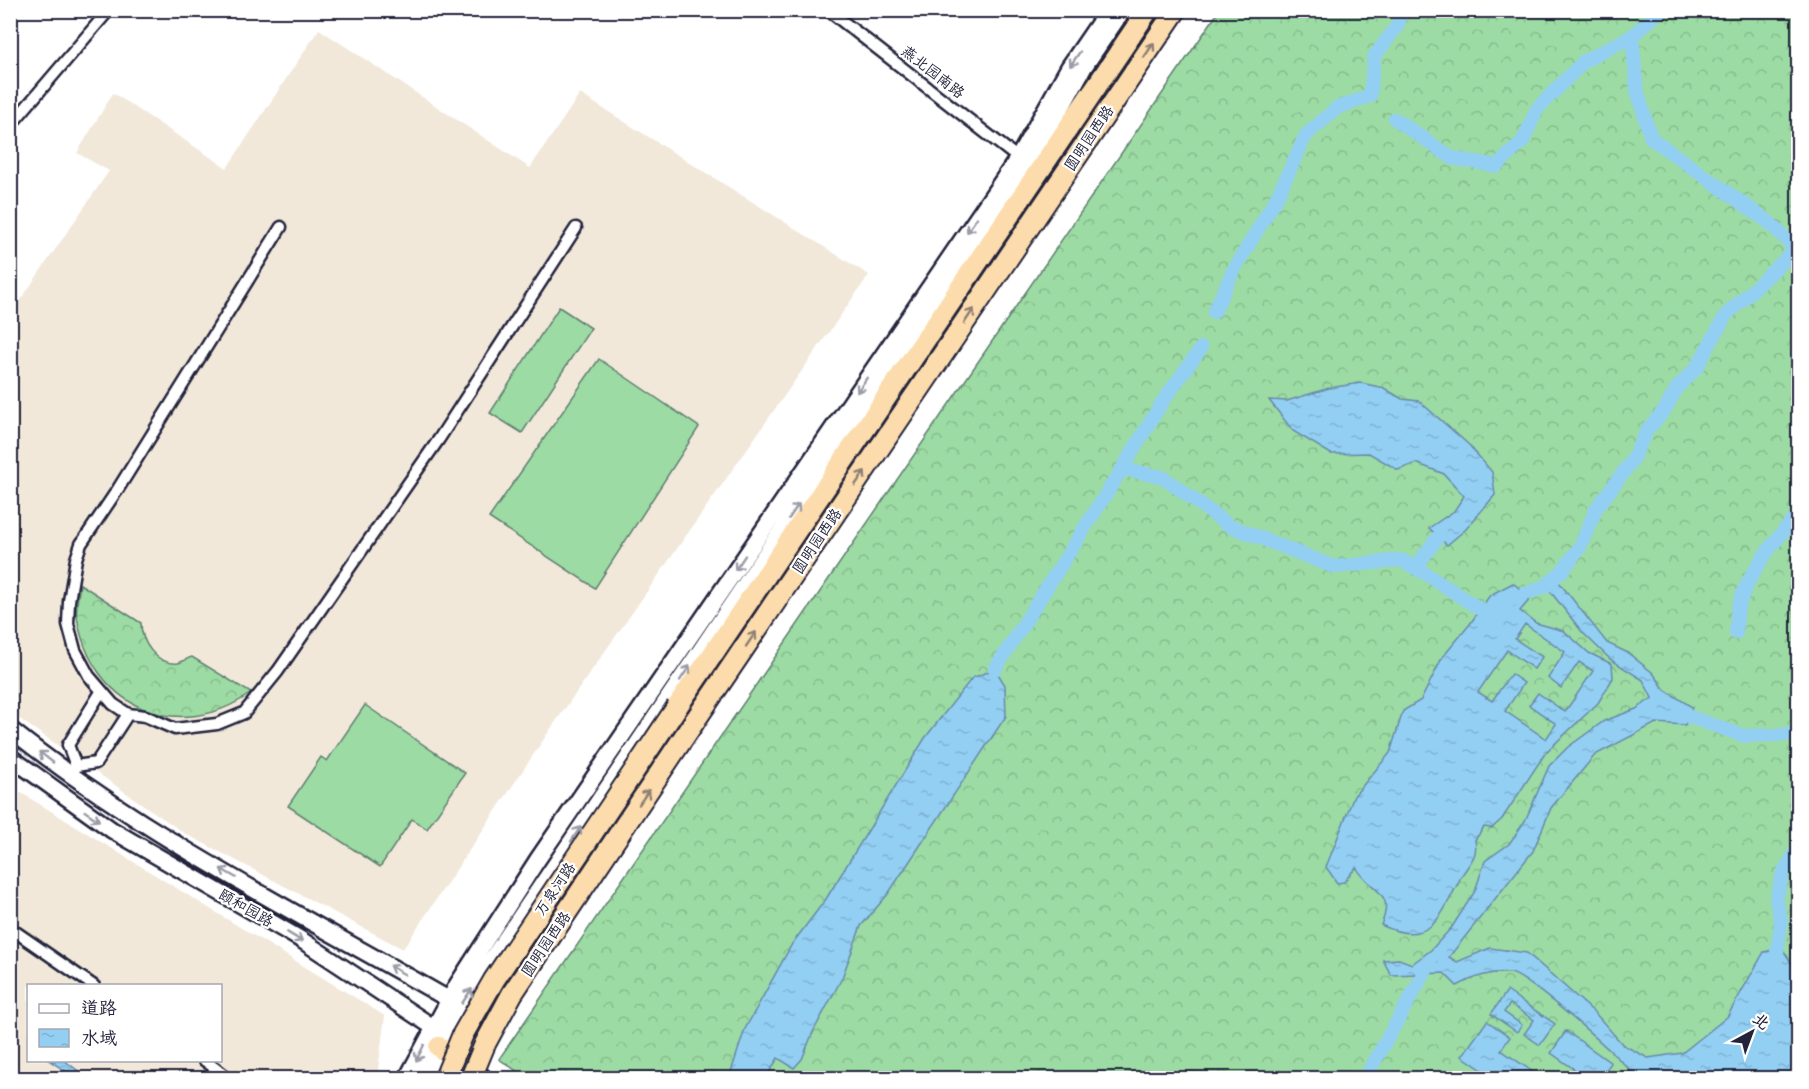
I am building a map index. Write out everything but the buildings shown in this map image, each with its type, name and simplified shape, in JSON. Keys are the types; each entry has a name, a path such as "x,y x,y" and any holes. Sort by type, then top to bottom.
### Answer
{"highway":[{"name":"圆明园西路","path":"677,707 1148,10"},
{"name":"圆明园西路","path":"471,1078 485,1044 512,994 1176,10"},
{"name":"万泉河路","path":"446,1078 463,1034 494,980 677,707"},
{"path":"439,1047 481,1078"}],"street":[{"path":"10,126 109,10"},
{"path":"407,1078 448,999 604,761 1018,158 1069,67 1108,10"},
{"path":"424,1078 453,1016 1037,152 1084,67 1123,10"},
{"name":"燕北园南路","path":"830,11 1018,158"},
{"path":"281,227 118,489 81,544 69,601 68,624 75,650 101,692 113,704 129,714 145,716 175,729 216,724 244,713 278,671 439,439 576,228"},
{"path":"101,692 68,745 73,771 96,763 129,714"},
{"name":"颐和园路","path":"10,729 181,846 448,999"},
{"name":"颐和园路","path":"10,757 112,830 300,939 433,1027"},
{"path":"10,928 91,984"},
{"path":"439,1047 448,999"},
{"path":"433,1027 439,1047"},
{"path":"207,1062 223,1074 220,1078"}],"shaded area":[{"path":"319,29 530,168 580,94 869,275 552,727 403,949 184,833 11,713 11,314 109,171 77,153 113,93 227,168"},
{"path":"10,786 385,1016 377,1078 11,1078"}],"green space":[{"path":"1219,11 1798,11 1798,1078 527,1078 499,1059"},
{"path":"559,307 591,328 522,433 490,413"},
{"path":"599,359 699,427 595,588 489,518"},
{"path":"80,584 141,623 147,645 163,660 178,663 192,657 251,693 223,709 194,716 167,715 141,708 118,693 99,673 85,647 77,616"},
{"path":"365,705 465,773 427,829 412,819 380,867 288,806 321,757 327,761"}],"water":[{"path":"1361,383 1384,388 1402,399 1419,401 1469,445 1492,472 1495,495 1466,529 1447,545 1429,528 1454,511 1464,496 1444,474 1416,463 1398,470 1369,453 1331,454 1293,431 1269,400 1287,401 1329,388"},
{"path":"1555,577 1607,643 1628,653 1653,673 1665,690 1692,707 1685,725 1656,723 1595,755 1551,808 1533,851 1449,957 1457,962 1490,948 1527,953 1595,1013 1623,1045 1648,1058 1682,1053 1727,1017 1764,952 1782,948 1798,973 1798,1078 1636,1078 1576,1021 1519,977 1510,973 1489,974 1457,986 1444,973 1391,975 1383,960 1399,959 1412,964 1431,950 1452,927 1475,891 1485,861 1509,844 1525,821 1549,766 1568,747 1604,721 1636,709 1652,698 1643,680 1611,660 1583,633 1546,586"},
{"path":"1513,583 1531,598 1520,611 1536,623 1564,631 1589,653 1612,664 1613,678 1598,703 1546,752 1502,819 1492,828 1484,827 1475,840 1474,857 1439,917 1431,926 1422,931 1411,933 1398,931 1381,925 1386,905 1384,898 1356,867 1344,882 1337,883 1326,867 1354,796 1390,753 1403,711 1421,700 1442,658 1490,595","holes":["1525,624 1565,652 1548,678 1561,688 1579,662 1593,671 1565,712 1538,693 1529,705 1556,724 1546,739 1505,711 1524,683 1511,674 1492,701 1478,692 1507,650 1534,669 1542,657 1515,639"]},
{"path":"995,669 1005,685 1006,716 888,894 861,926 842,978 813,1032 802,1059 794,1068 778,1058 766,1078 729,1078 745,1029 792,944 826,899 925,738 972,678"},
{"path":"1507,991 1555,1024 1540,1045 1524,1034 1534,1020 1510,1004 1504,1012 1522,1025 1517,1032 1491,1014"},
{"path":"1487,1021 1510,1037 1501,1050 1542,1078 1494,1078 1462,1056"},
{"path":"1566,1031 1611,1063 1600,1078 1587,1078 1551,1053"},
{"path":"52,1062 66,1062 88,1078 76,1078"}],"waterway":[{"path":"1214,312 1232,273 1277,197 1306,135 1337,108 1370,96 1374,57 1397,26 1403,10"},
{"path":"1395,119 1452,158 1497,166 1523,141 1537,109 1584,61 1632,36 1661,10"},
{"path":"1632,36 1637,90 1651,138 1770,223 1798,251"},
{"path":"1510,600 1546,586 1563,570 1580,547 1596,509 1631,462 1647,430 1664,411 1677,388 1697,367 1726,315 1795,250"},
{"path":"1201,348 1161,404 1122,469 1163,477 1228,525 1334,567 1401,560 1492,617 1495,612"},
{"path":"995,669 1122,469"},
{"path":"1736,633 1738,608 1749,580 1772,545 1798,515"},
{"path":"1415,568 1438,537"},
{"path":"1679,713 1744,736 1798,734"},
{"path":"1775,968 1781,922 1776,899 1783,873 1798,848"},
{"path":"1365,1078 1430,963"}]}
